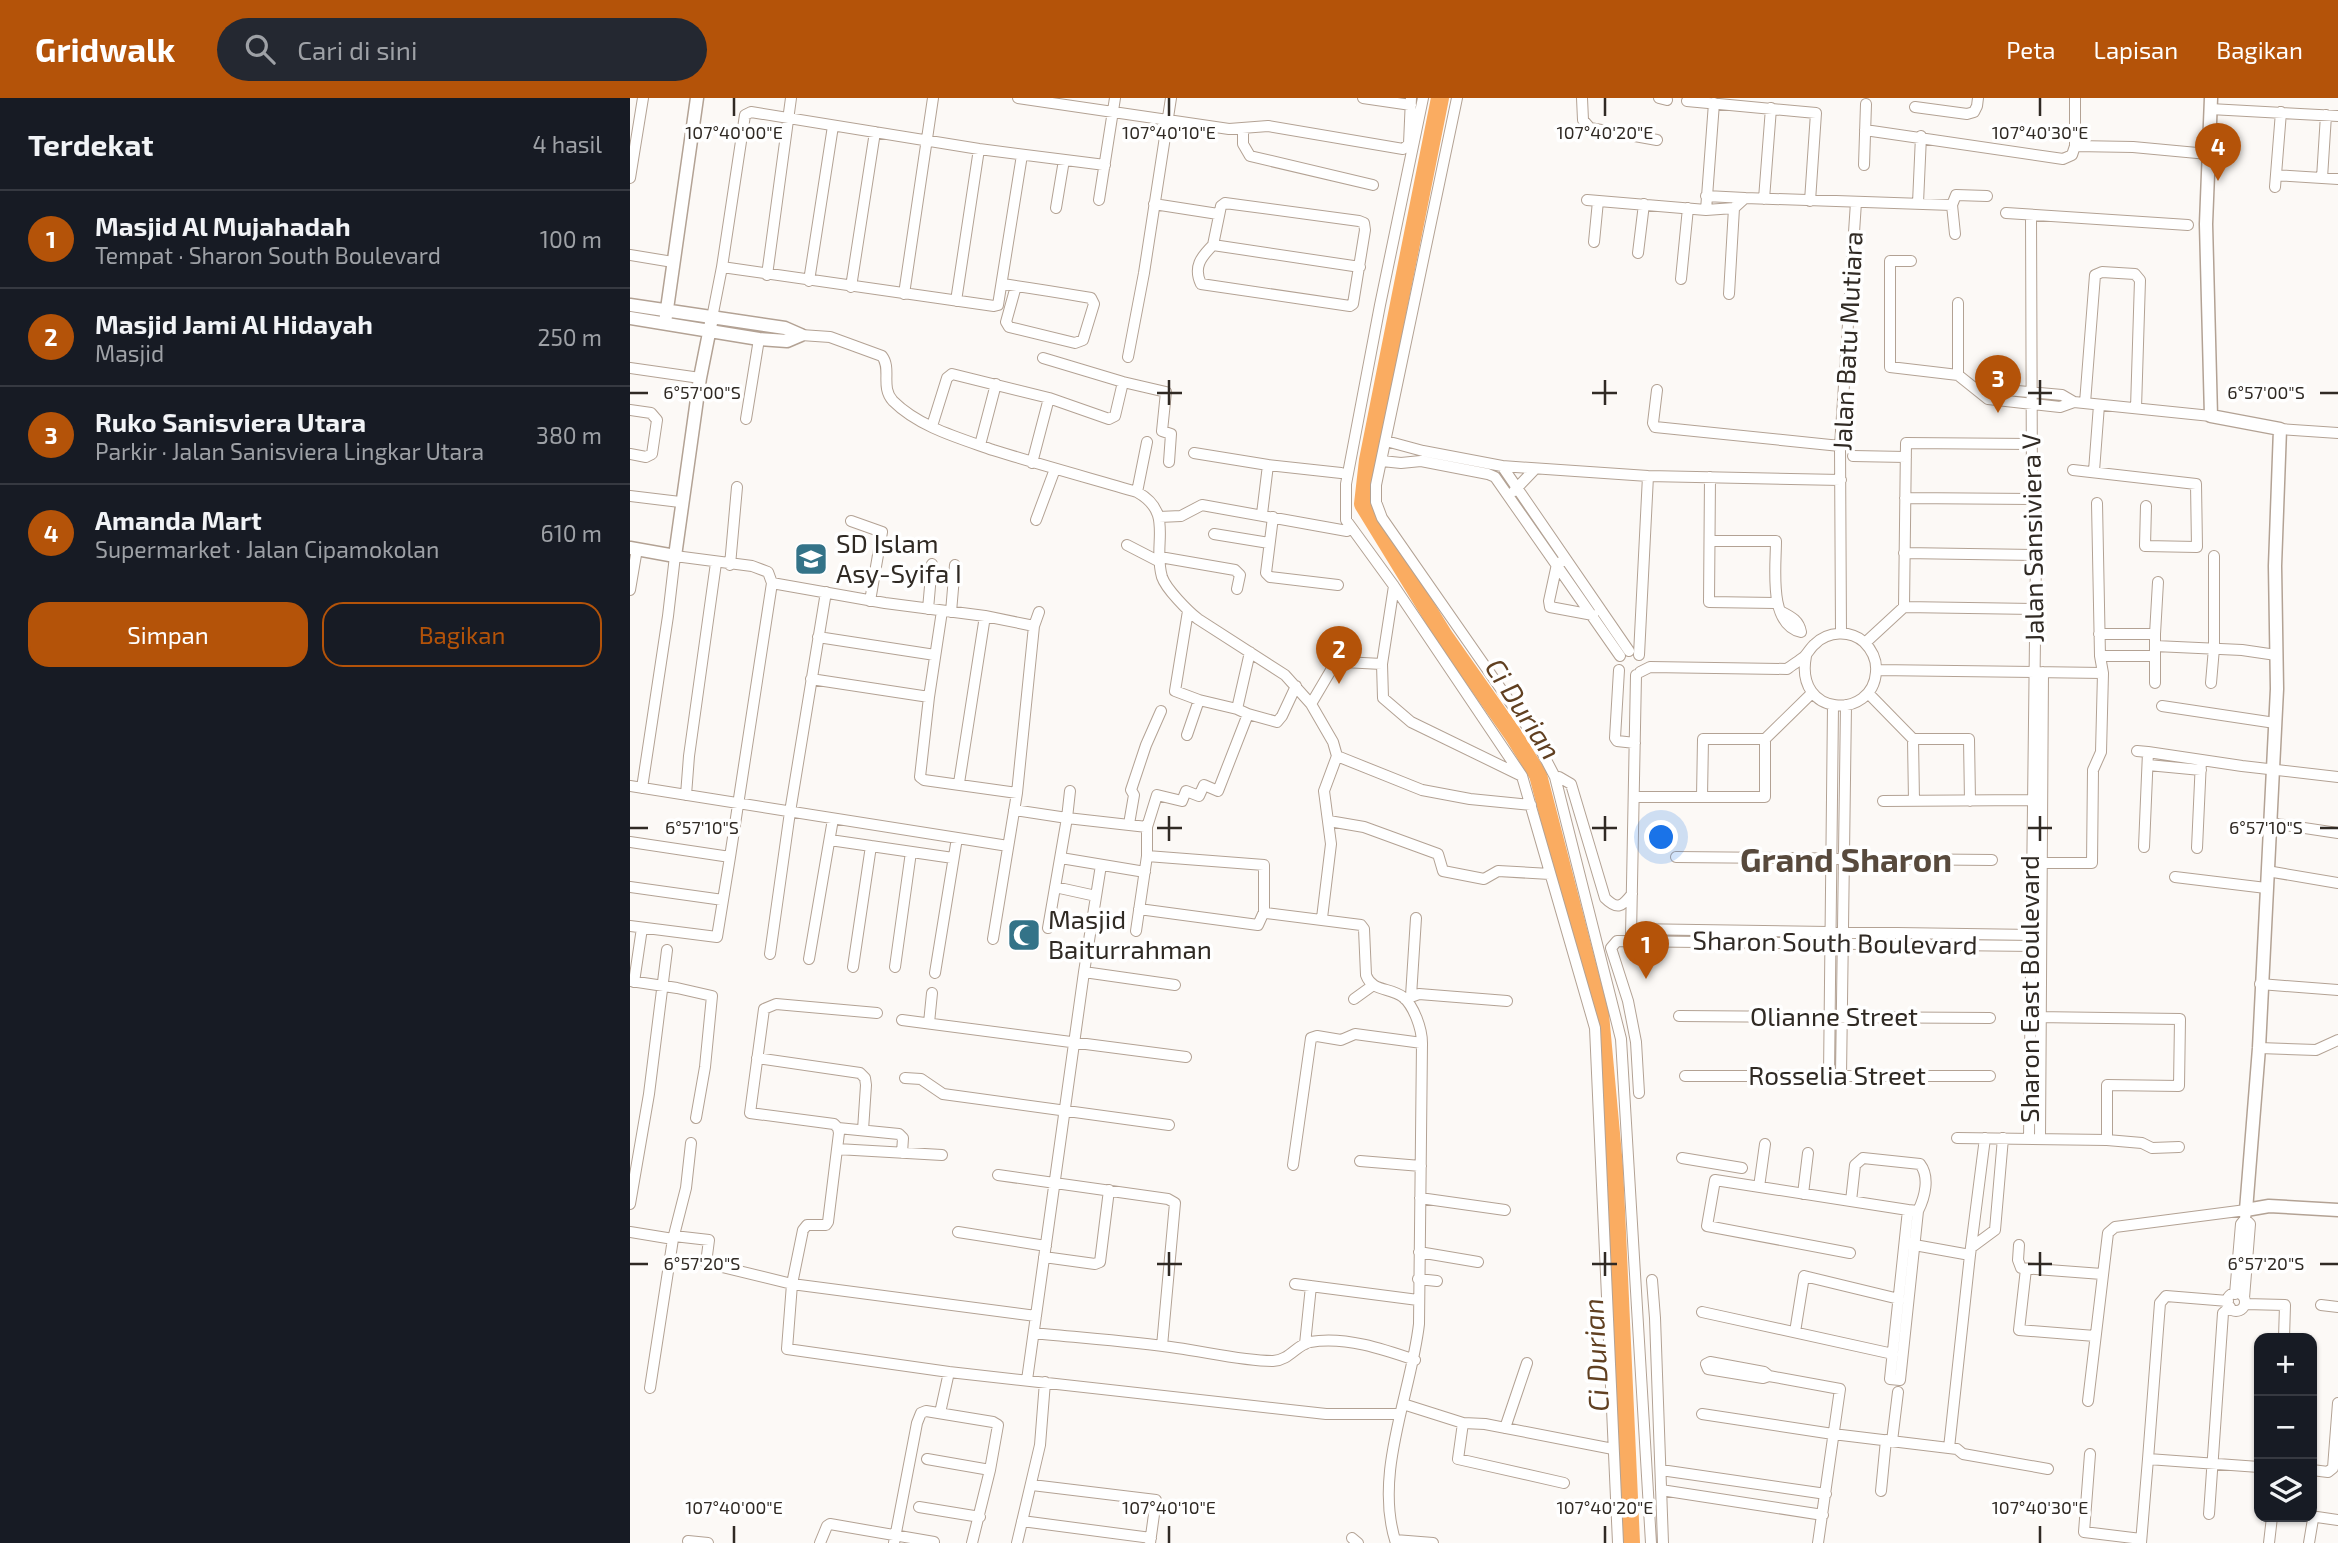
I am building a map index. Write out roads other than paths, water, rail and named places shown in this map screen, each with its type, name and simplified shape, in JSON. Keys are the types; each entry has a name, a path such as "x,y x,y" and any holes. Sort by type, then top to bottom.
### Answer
{"street":[{"path":"630,178 633,140 643,98"},
{"path":"666,317 697,98"},
{"path":"768,275 791,98"},
{"path":"904,294 933,98"},
{"path":"1018,98 1168,121 1242,129 1268,126 1403,149 1409,144 1411,102 1363,98"},
{"path":"1099,200 1115,98"},
{"path":"1128,357 1171,98"},
{"path":"1423,98 1344,496 1346,520 1394,586 1522,776 1595,1028 1618,1543"},
{"path":"1457,98 1376,485 1376,502 1382,518 1533,735 1555,777 1621,1039 1651,1543"},
{"path":"1582,98 1583,120 1590,128 1657,140"},
{"path":"1915,107 1967,114 1974,112 1978,106 1978,98"},
{"path":"1865,130 1921,136 2056,159 2068,158 2075,146 2075,98"},
{"path":"1688,101 1816,113 1810,201"},
{"path":"1706,209 1714,103"},
{"path":"1864,165 1866,104"},
{"path":"2211,416 2206,224 2211,104 2338,116"},
{"path":"1763,199 1771,108"},
{"path":"642,788 668,616 681,502 700,378 722,267 745,114 751,112 979,149 1105,165"},
{"path":"2275,187 2281,112"},
{"path":"2322,178 2326,116"},
{"path":"809,281 834,126"},
{"path":"1242,129 1242,144 1250,156 1373,185"},
{"path":"851,287 875,132"},
{"path":"1918,203 1921,136"},
{"path":"2075,146 2133,147 2208,154"},
{"path":"956,302 979,149"},
{"path":"722,267 956,302 998,305 1022,155"},
{"path":"1056,208 1065,160"},
{"path":"2276,175 2338,179"},
{"path":"1955,234 1952,205 1956,195 1987,196"},
{"path":"1706,196 1952,205"},
{"path":"1587,200 1706,209 1734,208 1745,198"},
{"path":"1594,242 1598,201"},
{"name":"Jalan Batu Mutiara","path":"1841,633 1840,446 1856,202"},
{"path":"1228,203 1359,221 1366,225 1353,304 1350,306 1201,284 1197,267 1200,259 1213,245 1218,214 1221,206 1228,203"},
{"path":"1154,204 1218,214"},
{"path":"1638,253 1644,204"},
{"path":"1681,279 1688,208"},
{"path":"1728,294 1734,208"},
{"path":"2006,213 2188,225"},
{"name":"Jalan Sansiviera V","path":"2031,215 2030,398 2032,499 2036,504 2035,609 2038,672"},
{"path":"1213,245 1360,267"},
{"path":"630,255 673,262"},
{"path":"1911,261 1891,261 1890,367 1958,375 1988,399 2030,398 2060,407 2074,402 2085,403 2211,416 2280,429 2338,433"},
{"path":"2085,403 2095,275 2102,272 2135,274 2140,280 2136,408"},
{"path":"1002,284 1016,286 1091,298 1094,304 1083,340 1074,343 1009,327 1006,322 1016,286"},
{"path":"1958,303 1958,375"},
{"path":"630,305 666,317 710,324 785,328 801,335 831,337 882,356 886,364 886,391 891,399 907,412 950,436 1032,463 1137,492 1152,501 1159,517 1160,559 1164,582 1188,611 1286,675 1311,704 1334,742 1337,755 1324,790 1331,844 1322,918"},
{"path":"630,318 666,317"},
{"path":"710,324 759,339 787,341 801,335"},
{"path":"746,419 759,339"},
{"path":"1043,358 1166,393 1161,431 1171,434 1168,462"},
{"path":"630,368 700,378"},
{"path":"932,426 950,375 956,374 1049,398 1110,419 1115,416 1123,382"},
{"path":"981,445 996,384"},
{"path":"1657,390 1653,423 1655,427 1840,446"},
{"path":"1032,463 1049,398"},
{"path":"2094,471 2099,405"},
{"path":"630,410 651,413 657,420 652,454 646,457 630,454"},
{"path":"2209,1514 2223,1313 2236,1301 2259,1048 2260,984 2275,723 2275,566 2280,429"},
{"path":"1386,441 1419,456 1535,469 1647,476 1841,480"},
{"path":"1137,492 1147,442"},
{"path":"1904,607 1906,443 2031,444"},
{"path":"1194,453 1341,473"},
{"path":"1382,461 1401,463 1419,456"},
{"path":"1853,456 1906,457"},
{"path":"1447,461 1495,477 1592,615 1636,656"},
{"path":"1262,514 1268,465"},
{"path":"1502,466 1636,656"},
{"path":"1036,520 1055,469"},
{"path":"1510,497 1535,469"},
{"path":"2073,470 2196,484 2197,547 2145,546 2146,506"},
{"path":"1639,1093 1636,1042 1628,1001 1611,948 1617,941 1631,934 1638,673 1636,656 1647,476"},
{"path":"1710,477 1709,603 1775,603"},
{"path":"730,565 737,487"},
{"path":"630,496 681,502"},
{"path":"1905,498 2032,499"},
{"path":"2036,863 2092,863 2093,770 2101,752 2102,673 2097,503"},
{"path":"1159,517 1181,516 1202,505 1347,531"},
{"path":"1273,517 1265,569 1270,577 1338,585"},
{"path":"851,521 882,532 870,601"},
{"path":"1214,534 1269,544"},
{"path":"1710,541 1776,541 1775,603 1782,612 1794,618 1800,625 1801,632 1813,645"},
{"path":"1127,545 1160,559 1235,570 1240,575 1237,589"},
{"path":"630,590 633,548 716,563 752,566 768,572 772,583 718,936 630,926"},
{"path":"1904,553 2036,555"},
{"path":"2211,683 2214,648 2214,556"},
{"path":"1567,558 1557,564 1550,607 1592,615"},
{"path":"686,795 716,563"},
{"path":"928,609 932,564"},
{"path":"955,565 947,612 935,655 920,777 924,780 1017,793"},
{"path":"2155,683 2158,582"},
{"path":"772,583 1034,626"},
{"path":"1394,586 1382,664 1383,698 1409,721 1522,776"},
{"path":"770,954 826,592"},
{"path":"1865,643 1904,607 2035,609"},
{"path":"1188,611 1175,691 1277,722 1296,686"},
{"path":"993,939 1017,793 1028,670 1034,626 1039,612"},
{"path":"960,783 985,616"},
{"path":"1635,743 1617,741 1615,738 1618,663 1636,656 1787,669 1805,682 1821,701 1833,705 1858,701 1868,693 1876,670 1873,655 1865,643 1854,636 1841,633 1825,636 1787,669"},
{"path":"2099,634 2155,645 2242,650 2276,655"},
{"path":"818,637 935,655"},
{"path":"2100,656 2155,645"},
{"path":"1237,709 1250,652"},
{"path":"1805,656 1805,682"},
{"path":"1311,704 1334,665 1343,662 1382,664"},
{"path":"1619,670 1630,676 1638,673"},
{"path":"1876,670 2102,673"},
{"name":"Sharon East Boulevard","path":"2036,863 2032,800 2038,672"},
{"name":"Sharon East Boulevard","path":"2035,1139 2038,672"},
{"path":"811,679 929,697"},
{"path":"1702,797 1703,739 1765,739 1812,693"},
{"path":"1868,693 1913,739 1914,801"},
{"path":"1187,734 1199,700"},
{"path":"1829,1076 1833,705"},
{"path":"1841,1076 1846,705"},
{"path":"2162,706 2275,723"},
{"path":"1129,824 1134,795 1131,790 1161,712"},
{"path":"1136,931 1147,856 1147,827 1157,795 1182,801 1186,791 1199,796 1204,785 1218,791 1248,714"},
{"path":"1635,797 1765,797 1765,739"},
{"path":"1913,739 1969,739 1970,801"},
{"path":"2144,847 2148,765 2143,751 2201,765"},
{"path":"1337,755 1422,790 1470,799 1531,805"},
{"path":"2148,765 2273,769 2338,777"},
{"path":"2197,848 2201,765"},
{"path":"1559,777 1571,784 1605,898 1617,906 1625,902 1632,893"},
{"path":"630,786 1008,846"},
{"path":"1048,928 1070,791"},
{"path":"1883,801 2032,800"},
{"path":"1014,810 1147,827"},
{"path":"809,959 833,819"},
{"path":"1329,821 1364,827 1438,854 1443,871 1484,880 1498,871 1550,874"},
{"path":"2271,823 2338,833"},
{"path":"935,973 957,838"},
{"path":"830,840 953,858"},
{"path":"630,842 730,857"},
{"path":"853,967 871,846"},
{"path":"895,967 911,852"},
{"path":"1139,909 1258,925 1264,913 1264,865 1147,856"},
{"path":"1676,857 1992,860"},
{"path":"1061,858 1145,872"},
{"path":"1027,1380 1101,865"},
{"path":"2267,872 2338,883"},
{"path":"2175,877 2266,888"},
{"path":"630,887 723,900"},
{"path":"1055,887 1096,896"},
{"path":"1264,913 1322,918 1363,927 1366,975 1372,985 1408,998 1439,995 1507,1000"},
{"path":"1416,918 1408,998 1422,1043 1419,1324 1415,1360 1391,1466 1389,1521 1395,1542 1433,1543"},
{"path":"642,928 632,981 712,996 705,1067 696,1118"},
{"name":"Sharon South Boulevard","path":"1631,934 1843,933 2035,941"},
{"name":"Sharon South Boulevard","path":"1631,934 1831,944 2035,941"},
{"path":"630,1204 649,1094 667,950"},
{"path":"1084,972 1175,985"},
{"path":"2260,984 2338,990"},
{"path":"1354,999 1372,985"},
{"path":"929,1023 932,993"},
{"path":"877,1013 768,1005 764,1009 750,1113 834,1125 838,1128 899,1134 903,1138 902,1153"},
{"name":"Olianne Street","path":"1679,1016 1990,1018"},
{"path":"2035,1017 2180,1019 2179,1086 2107,1085 2107,1140"},
{"path":"902,1020 1186,1057"},
{"path":"1293,1165 1311,1038 1317,1036 1341,1040 1355,1034 1422,1043"},
{"path":"2259,1048 2316,1051 2338,1041"},
{"path":"757,1058 860,1073 865,1078 866,1085 863,1130"},
{"name":"Rosselia Street","path":"1685,1076 1990,1076"},
{"path":"905,1078 923,1080 943,1094 1170,1125"},
{"path":"838,1128 828,1222 826,1225 804,1226 792,1284 787,1349 948,1371 1329,1414 1402,1409 1463,1423 1505,1427 1613,1449"},
{"path":"1957,1138 2107,1140 2142,1143 2152,1148 2179,1147"},
{"path":"1949,1448 1985,1138"},
{"path":"1910,1244 1971,1251 1995,1230 2003,1138"},
{"path":"650,1388 673,1237 686,1188 691,1143"},
{"path":"1759,1187 1765,1144"},
{"path":"837,1149 942,1155"},
{"path":"1803,1194 1808,1153"},
{"path":"1682,1158 1742,1168"},
{"path":"1851,1201 1855,1165 1863,1158 1920,1164 1926,1172 1924,1200 1913,1211 1900,1380 1890,1379 1899,1299 1910,1244"},
{"path":"1360,1161 1421,1166"},
{"path":"1727,1182 1729,1166"},
{"path":"998,1175 1168,1199 1175,1203 1162,1346"},
{"path":"1850,1253 1707,1226 1715,1180 1913,1211"},
{"path":"1044,1258 1095,1264 1100,1262 1109,1190"},
{"path":"1420,1198 1505,1210"},
{"path":"2088,1401 2108,1233 2115,1227 2246,1214 2269,1206 2338,1210"},
{"path":"958,1232 1046,1246"},
{"path":"630,1233 709,1240 706,1264 721,1265 792,1284 1036,1316"},
{"path":"2019,1245 2019,1265 2026,1269 2102,1274"},
{"path":"1419,1252 1478,1262"},
{"path":"2026,1269 2018,1330 2095,1336"},
{"path":"1795,1332 1804,1276 1899,1299"},
{"path":"1418,1279 1437,1281"},
{"path":"1652,1280 1662,1543"},
{"path":"1295,1284 1418,1300"},
{"path":"1305,1344 1311,1286"},
{"path":"2090,1454 2084,1532 2141,1541 2160,1303 2166,1296 2285,1305 2284,1333"},
{"path":"2322,1305 2338,1307"},
{"path":"1702,1312 1894,1354"},
{"path":"1034,1333 1162,1346 1271,1361 1291,1355 1305,1344 1329,1342 1380,1349 1415,1360"},
{"path":"1769,1376 1764,1371 1710,1362 1706,1364 1708,1369 1763,1378 1769,1376 1840,1389 1818,1543"},
{"path":"1505,1427 1527,1363"},
{"path":"940,1413 948,1371"},
{"path":"1017,1543 1040,1445 1045,1382"},
{"path":"1881,1491 1898,1392"},
{"path":"2317,1471 2328,1472 2333,1468 2338,1403"},
{"path":"895,1539 917,1423 922,1412 998,1424 972,1543"},
{"path":"1702,1414 1957,1449 1963,1454 2048,1469"},
{"path":"1463,1423 1458,1459 1564,1483"},
{"path":"927,1459 990,1470"},
{"path":"2148,1459 2254,1467"},
{"path":"1661,1470 1824,1506"},
{"path":"1022,1521 1150,1541 1158,1501 1032,1485"},
{"path":"1661,1490 1824,1506"},
{"path":"919,1507 979,1517"},
{"path":"2309,1543 2313,1519 2317,1517 2338,1520"},
{"path":"2269,1543 2271,1522"},
{"path":"820,1543 827,1526 831,1524 895,1539 934,1542"},
{"path":"688,1541 708,1543"}],"waterway":[{"name":"Ci Durian","path":"1440,98 1368,460 1363,504 1444,636 1538,775 1600,1014 1614,1166 1631,1543"}],"place":[{"name":"Amanda Mart","path":"2218,181"},
{"name":"Ruko Sanisviera Utara","path":"1998,413"},
{"name":"SD Islam Asy-Syifa I","path":"811,559"},
{"name":"Masjid Jami Al Hidayah","path":"1339,684"},
{"name":"Masjid Baiturrahman","path":"1024,935"},
{"name":"Masjid Al Mujahadah","path":"1646,979"}],"district":[{"name":"Grand Sharon","path":"1846,860"}]}
